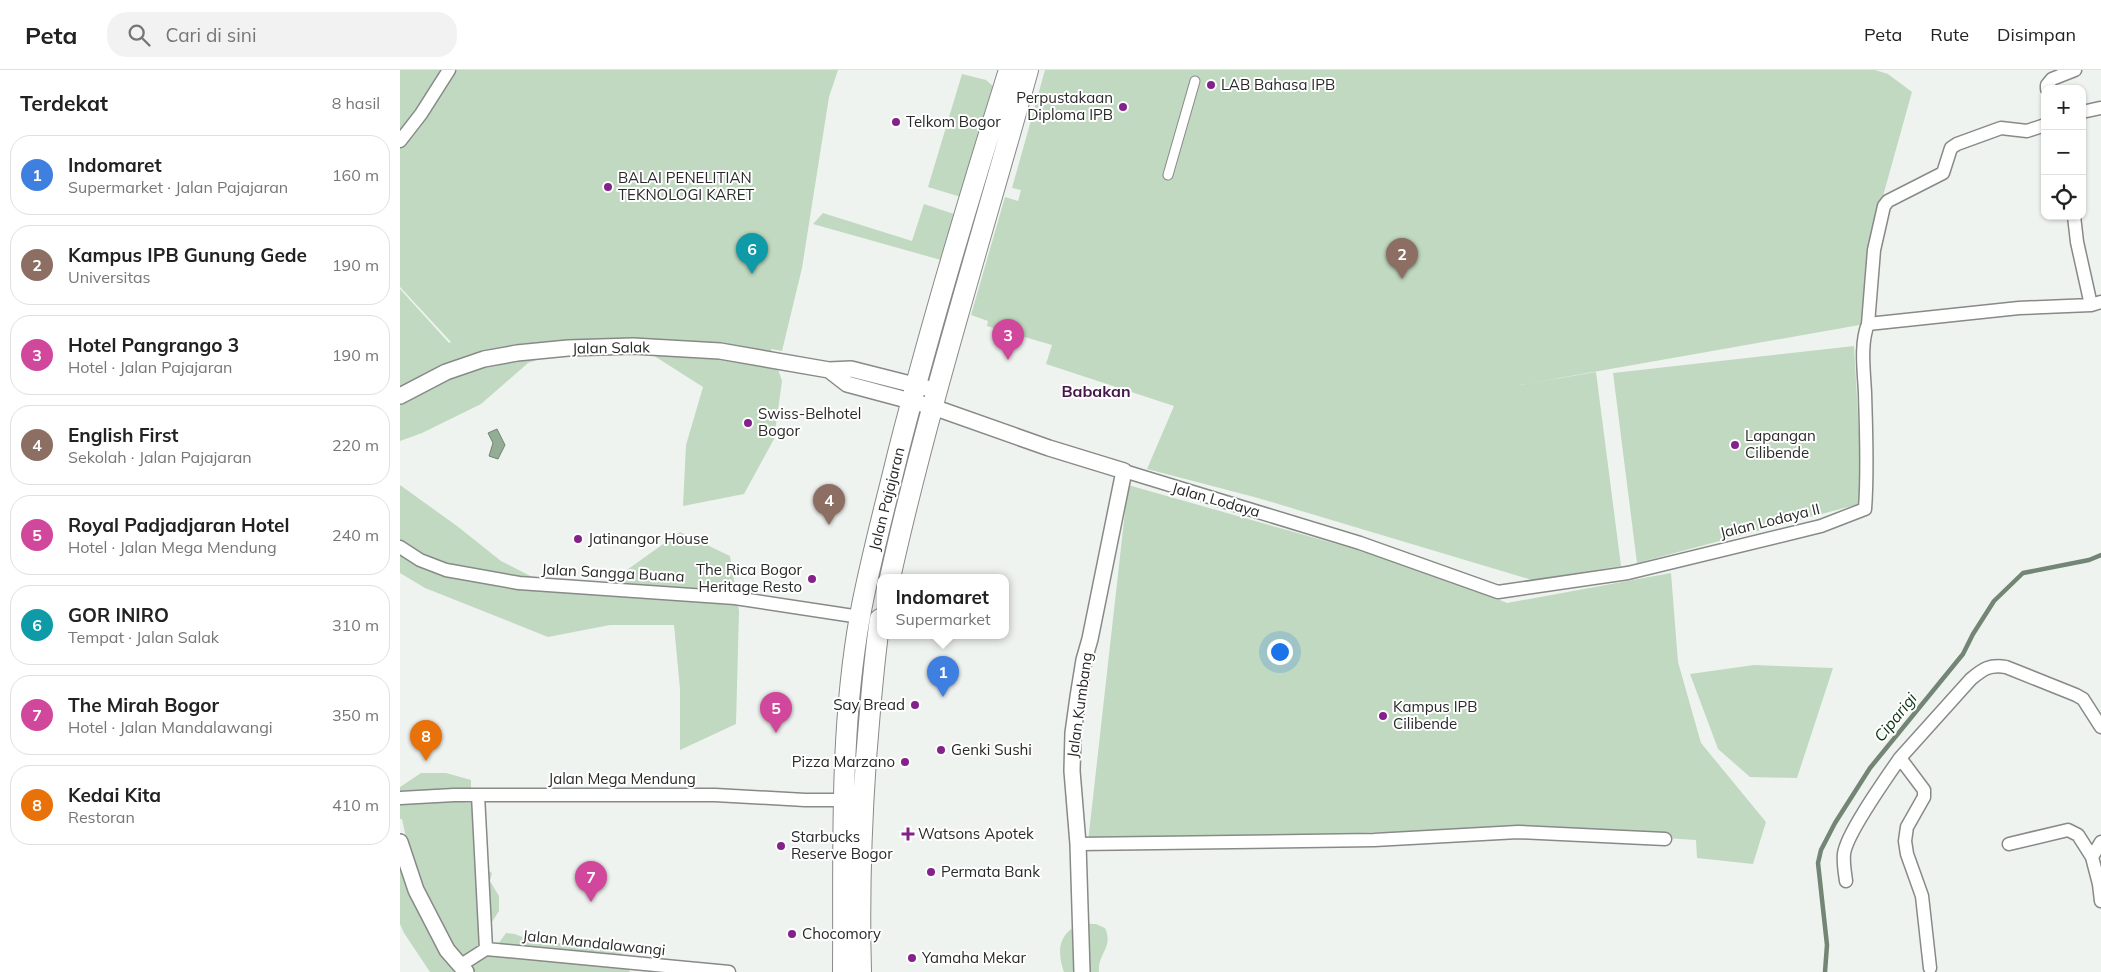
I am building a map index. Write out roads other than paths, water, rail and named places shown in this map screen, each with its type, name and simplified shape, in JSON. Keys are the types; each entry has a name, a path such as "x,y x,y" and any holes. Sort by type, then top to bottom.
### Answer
{"highway":[{"name":"Jalan Pajajaran","path":"843,972 844,800 851,686 860,617 880,525 914,393 966,206 1009,70"},
{"name":"Jalan Pajajaran","path":"891,574 900,530 1028,70"},
{"path":"860,972 863,810 872,682 877,639"}],"street":[{"path":"400,141 421,114 449,70"},
{"path":"2047,85 2052,79 2072,70"},
{"path":"1168,175 1195,82"},
{"path":"2086,111 2100,108"},
{"name":"Jalan Lodaya II","path":"1498,592 1628,573 1821,526 1864,509 1866,470 1864,369 1866,330 1874,250 1884,206 1888,201 1943,173 1951,148 1957,144 2001,128 2027,131 2041,126"},
{"path":"1868,324 2019,308 2096,303 2077,242 2074,220"},
{"name":"Jalan Salak","path":"400,396 446,372 484,359 517,353 597,346 633,346 720,351 829,370 847,384 914,393 936,399"},
{"name":"Jalan Lodaya","path":"936,399 1049,448 1360,543 1498,592"},
{"name":"Jalan Kumbang","path":"1082,972 1078,844 1072,771 1073,732 1084,660 1124,472"},
{"name":"Jalan Sangga Buana","path":"400,547 420,560 446,570 519,583 569,588 735,598 860,617"},
{"path":"1846,881 1843,856 1846,844 1880,787 1900,758 1971,679 1985,668 1995,665 2006,667 2076,695 2083,699 2101,727"},
{"path":"1900,758 1924,790 1924,796 1907,827 1905,841 1907,854 1922,896 1930,968"},
{"path":"400,842 416,890 447,950 463,969 486,949 478,795"},
{"name":"Jalan Mega Mendung","path":"400,798 478,795 715,795 805,800 844,800"},
{"path":"2008,844 2068,830 2078,836 2092,857 2100,884 2101,901"},
{"path":"1078,844 1364,840 1518,832 1665,839"},
{"path":"2092,857 2101,842"},
{"name":"Jalan Mandalawangi","path":"486,949 729,972"}],"waterway":[{"name":"Ciparigi","path":"1825,972 1827,945 1818,863 1821,850 1835,823 1870,768 1963,654 1994,601 2023,573 2089,560 2101,555"}],"place":[{"name":"LAB Bahasa IPB","path":"1211,85"},
{"name":"Perpustakaan Diploma IPB","path":"1123,107"},
{"name":"Telkom Bogor","path":"896,122"},
{"name":"BALAI PENELITIAN TEKNOLOGI KARET","path":"608,187"},
{"name":"GOR INIRO","path":"752,274"},
{"name":"Kampus IPB Gunung Gede","path":"1402,279"},
{"name":"Hotel Pangrango 3","path":"1008,360"},
{"name":"Swiss-Belhotel Bogor","path":"748,423"},
{"name":"Lapangan Cilibende","path":"1735,445"},
{"name":"English First","path":"829,525"},
{"name":"Jatinangor House","path":"578,539"},
{"name":"The Rica Bogor Heritage Resto","path":"812,579"},
{"name":"Indomaret","path":"943,697"},
{"name":"Say Bread","path":"915,705"},
{"name":"Kampus IPB Cilibende","path":"1383,716"},
{"name":"Royal Padjadjaran Hotel","path":"776,733"},
{"name":"Genki Sushi","path":"941,750"},
{"name":"Kedai Kita","path":"426,761"},
{"name":"Pizza Marzano","path":"905,762"},
{"name":"Watsons Apotek","path":"908,834"},
{"name":"Starbucks Reserve Bogor","path":"781,846"},
{"name":"Permata Bank","path":"931,872"},
{"name":"The Mirah Bogor","path":"591,902"},
{"name":"Chocomory","path":"792,934"},
{"name":"Yamaha Mekar","path":"912,958"}],"district":[{"name":"Babakan","path":"1096,391"}]}
